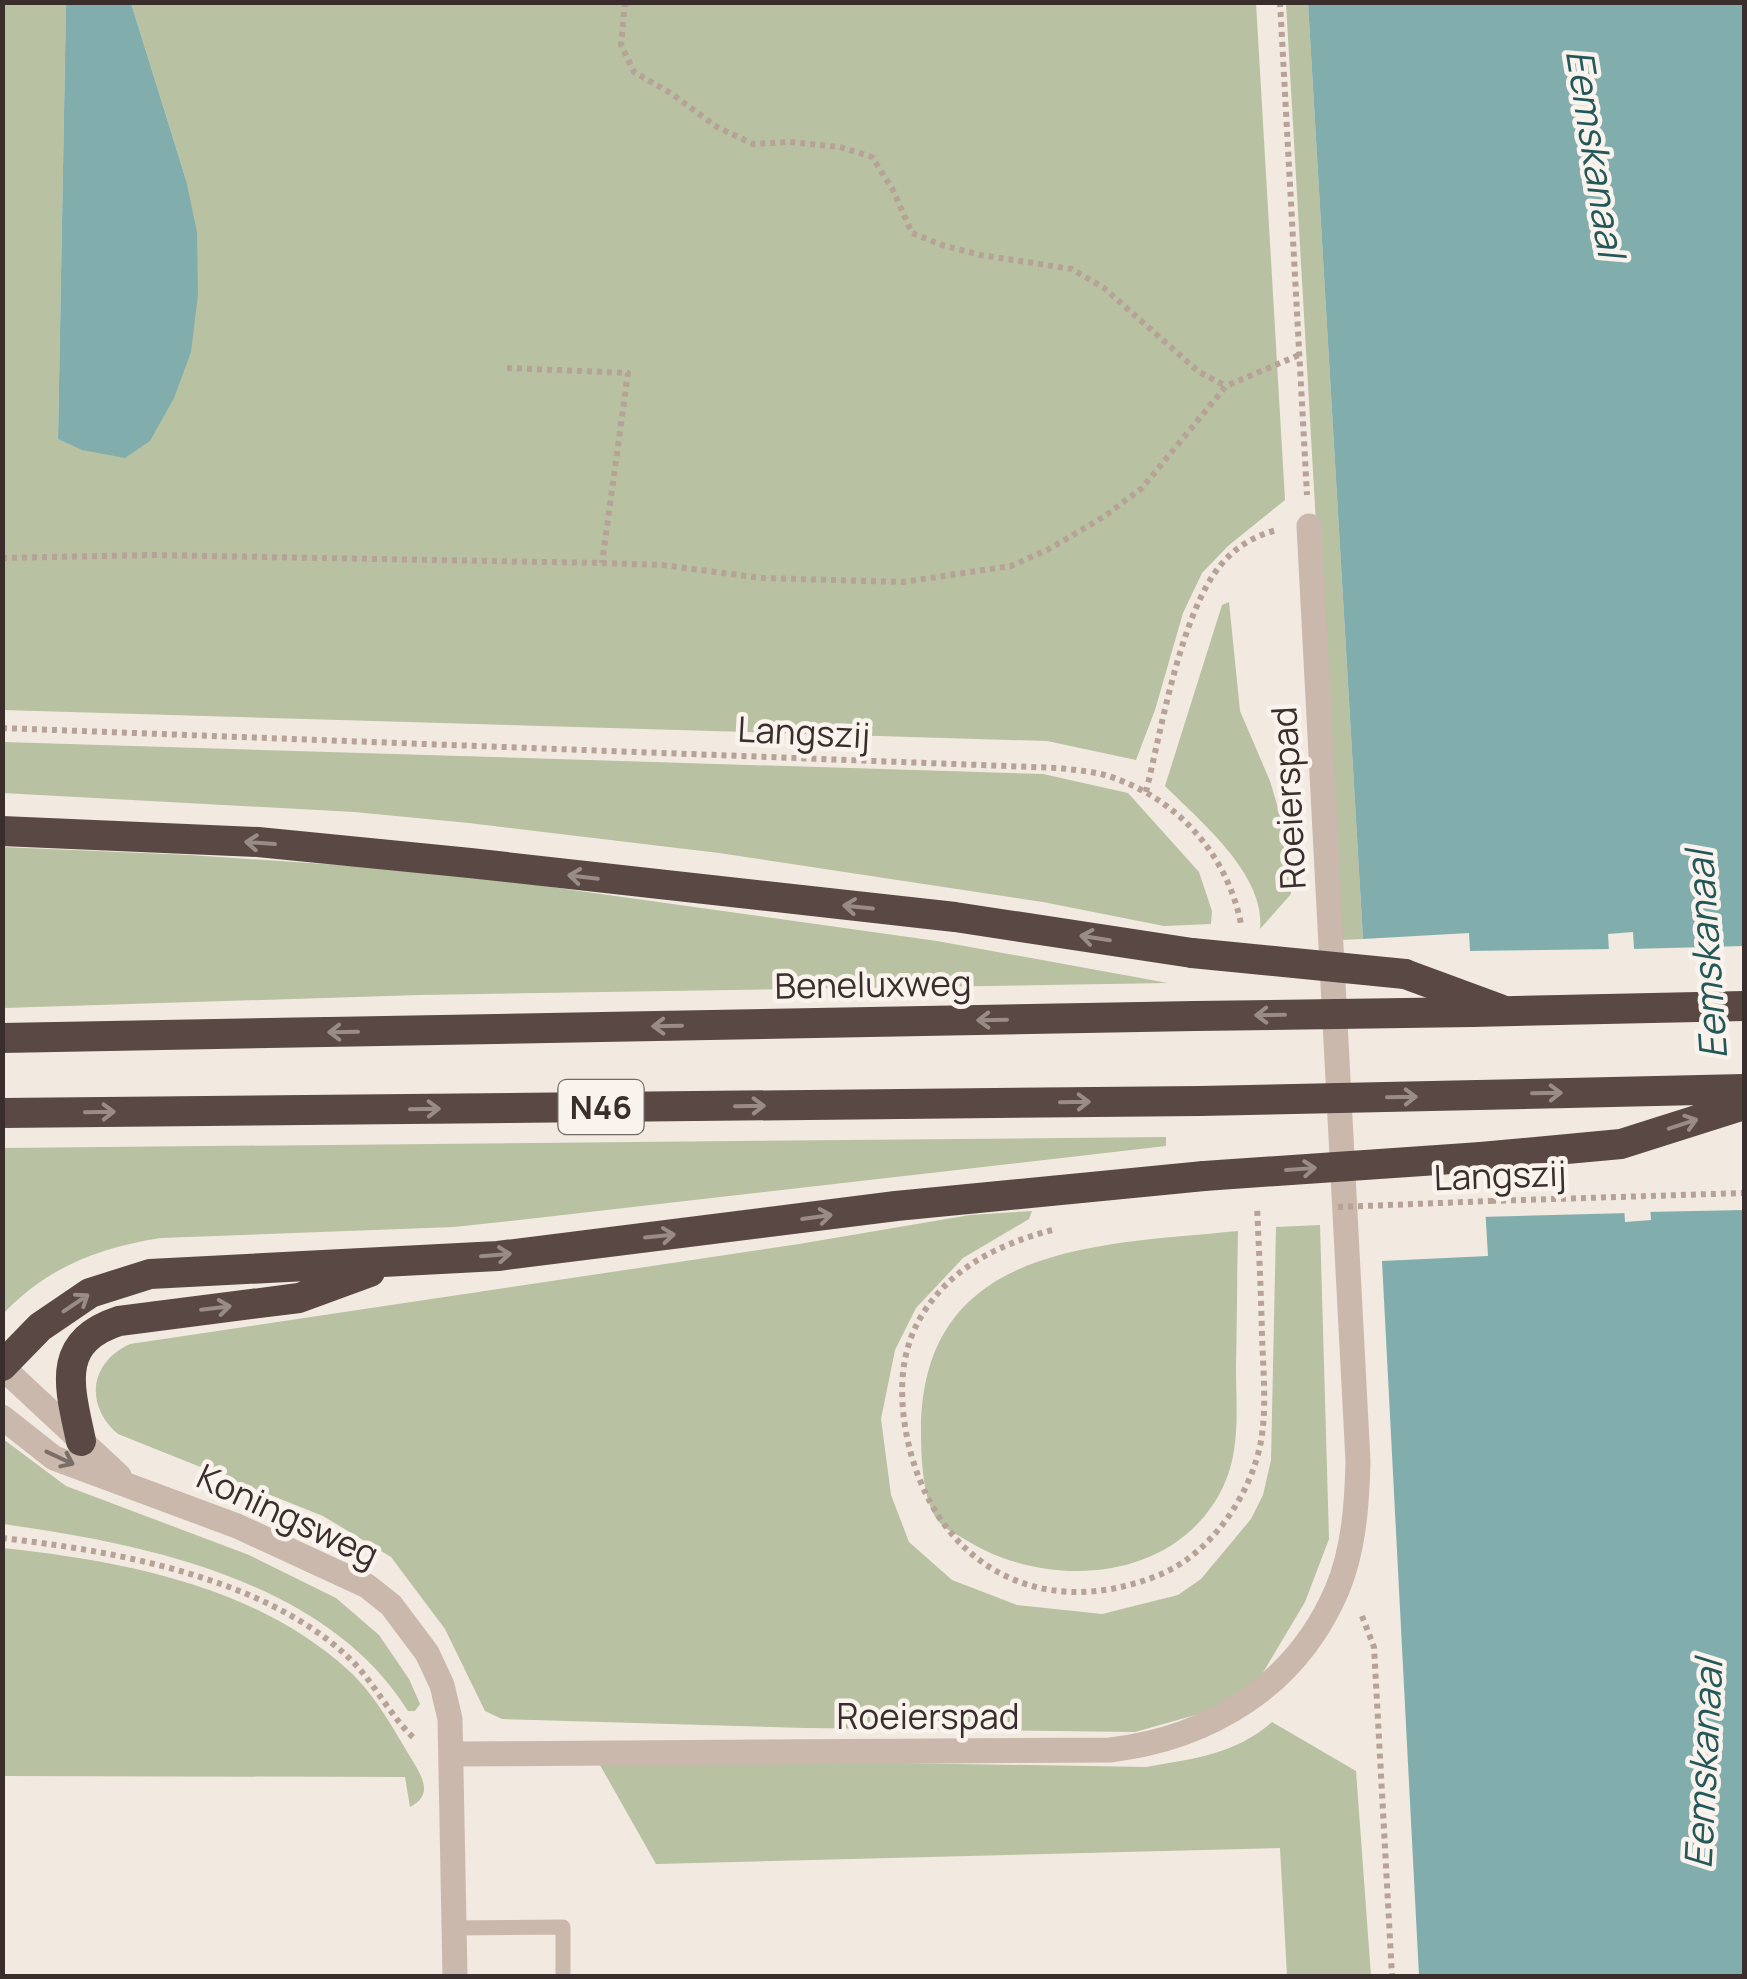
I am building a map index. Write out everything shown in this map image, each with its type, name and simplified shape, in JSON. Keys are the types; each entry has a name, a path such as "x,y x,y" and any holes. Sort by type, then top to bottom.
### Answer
{"highway":[{"name":"N46","path":"2,831 258,842 955,918 1269,963 1405,974 1508,1012"},
{"name":"Beneluxweg","path":"2,1038 1744,1006"},
{"name":"N46","path":"2,1113 1200,1101 1744,1088"},
{"path":"2,1366 40,1327 90,1294 150,1274 498,1256 896,1206 1204,1176 1621,1144 1744,1104"},
{"path":"81,1440 69,1383 70,1370 81,1345 104,1326 299,1298 399,1261"}],"street":[{"name":"Roeierspad","path":"452,1754 1110,1750 1145,1746 1196,1731 1244,1704 1295,1655 1320,1623 1338,1588 1353,1526 1358,1461 1309,526"},
{"name":"Koningsweg","path":"2,1366 127,1482"},
{"name":"Koningsweg","path":"2,1417 54,1458 127,1482 340,1571 391,1605 419,1640 442,1685 450,1719 455,1976"}],"lane":[{"path":"454,1928 563,1926 563,1976"}],"path":[{"path":"625,2 621,46 634,72 718,128 753,144 840,147 872,157 892,188 912,232 942,245 980,254 1072,269 1104,288 1198,372 1226,386"},
{"path":"1146,792 1182,646 1218,568 1250,540 1287,528 1309,526 1280,2"},
{"path":"2,558 152,555 602,563 662,565 761,578 903,582 1011,566 1105,516 1142,488 1226,386 1299,355"},
{"path":"507,368 628,373 602,563"},
{"name":"Langszij","path":"2,728 1058,768 1104,775 1146,792 1172,810 1211,852 1235,894 1242,930"},
{"name":"Langszij","path":"1320,1207 1744,1193"},
{"path":"1059,1228 1012,1241 984,1256 938,1293 911,1338 901,1387 902,1412 910,1457 941,1524 970,1552 1018,1583 1082,1594 1140,1583 1170,1571 1212,1536 1234,1508 1250,1477 1265,1408 1256,1194"},
{"path":"1244,1210 1264,1210"},
{"path":"2,1538 68,1546 147,1563 267,1604 320,1634 348,1656 425,1747 452,1754"},
{"path":"1338,1588 1360,1612 1374,1647 1392,1976"}],"green space":[{"path":"3,3 66,3 58,439 186,180 131,3 1256,3 1285,500 1228,546 1202,573 1183,613 1136,760 1047,741 3,710"},
{"path":"1286,3 1308,3 1363,939 1340,940"},
{"path":"1229,602 1240,711 1270,781 1291,852 1291,894 1260,929 1253,889 1242,869 1212,832 1165,786 1222,605"},
{"path":"3,742 1043,774 1128,793 1199,872 1212,911 1211,924 1164,926 1043,902 719,853 469,823 354,812 3,793"},
{"path":"2,847 443,872 937,941 1168,983 419,995 3,1008"},
{"path":"1166,1137 1166,1146 454,1227 161,1238 117,1247 75,1262 37,1284 3,1314 3,1148"},
{"path":"1032,1211 1029,1219 963,1258 916,1308 895,1350 881,1419 891,1495 909,1542 952,1580 1017,1605 1102,1614 1178,1595 1201,1579 1251,1519 1263,1495 1271,1460 1276,1227 1320,1225 1329,1539 1305,1602 1255,1686 1213,1710 1135,1732 502,1719 485,1711 445,1629 391,1557 323,1516 118,1434 107,1423 96,1398 96,1385 106,1362 130,1344 970,1215"},
{"path":"1238,1231 1235,1443 1223,1487 1202,1519 1175,1543 1143,1559 1108,1569 1071,1571 1034,1567 999,1556 946,1529 935,1516 926,1493 921,1430 929,1368 951,1322 985,1289 1027,1266 1076,1251 1130,1242"},
{"path":"3,1439 66,1486 249,1555 336,1598 379,1635 409,1679 420,1704 415,1711 408,1711 373,1666 330,1629 281,1600 228,1576 115,1543 3,1524"},
{"path":"3,1548 141,1570 186,1582 272,1617 312,1641 367,1691 418,1769 424,1793 410,1807 405,1777 3,1776"},
{"path":"1272,1722 1356,1771 1371,1976 1287,1976 1280,1848 656,1864 596,1758 1146,1767 1229,1748"}],"water":[{"path":"66,3 131,3 186,180 197,232 198,294 191,352 174,398 150,441 125,458 82,450 58,439"},
{"name":"Eemskanaal","path":"1308,3 1744,3 1744,1976 1419,1976 1382,1261 1488,1256 1469,933 1363,939","holes":["1633,932 1651,1220 1625,1222 1608,934"]}],"pier":[{"path":"1744,946 1744,1210 1645,1212 1630,949"},
{"path":"1614,949 1629,1213 1480,1217 1465,951"}]}
